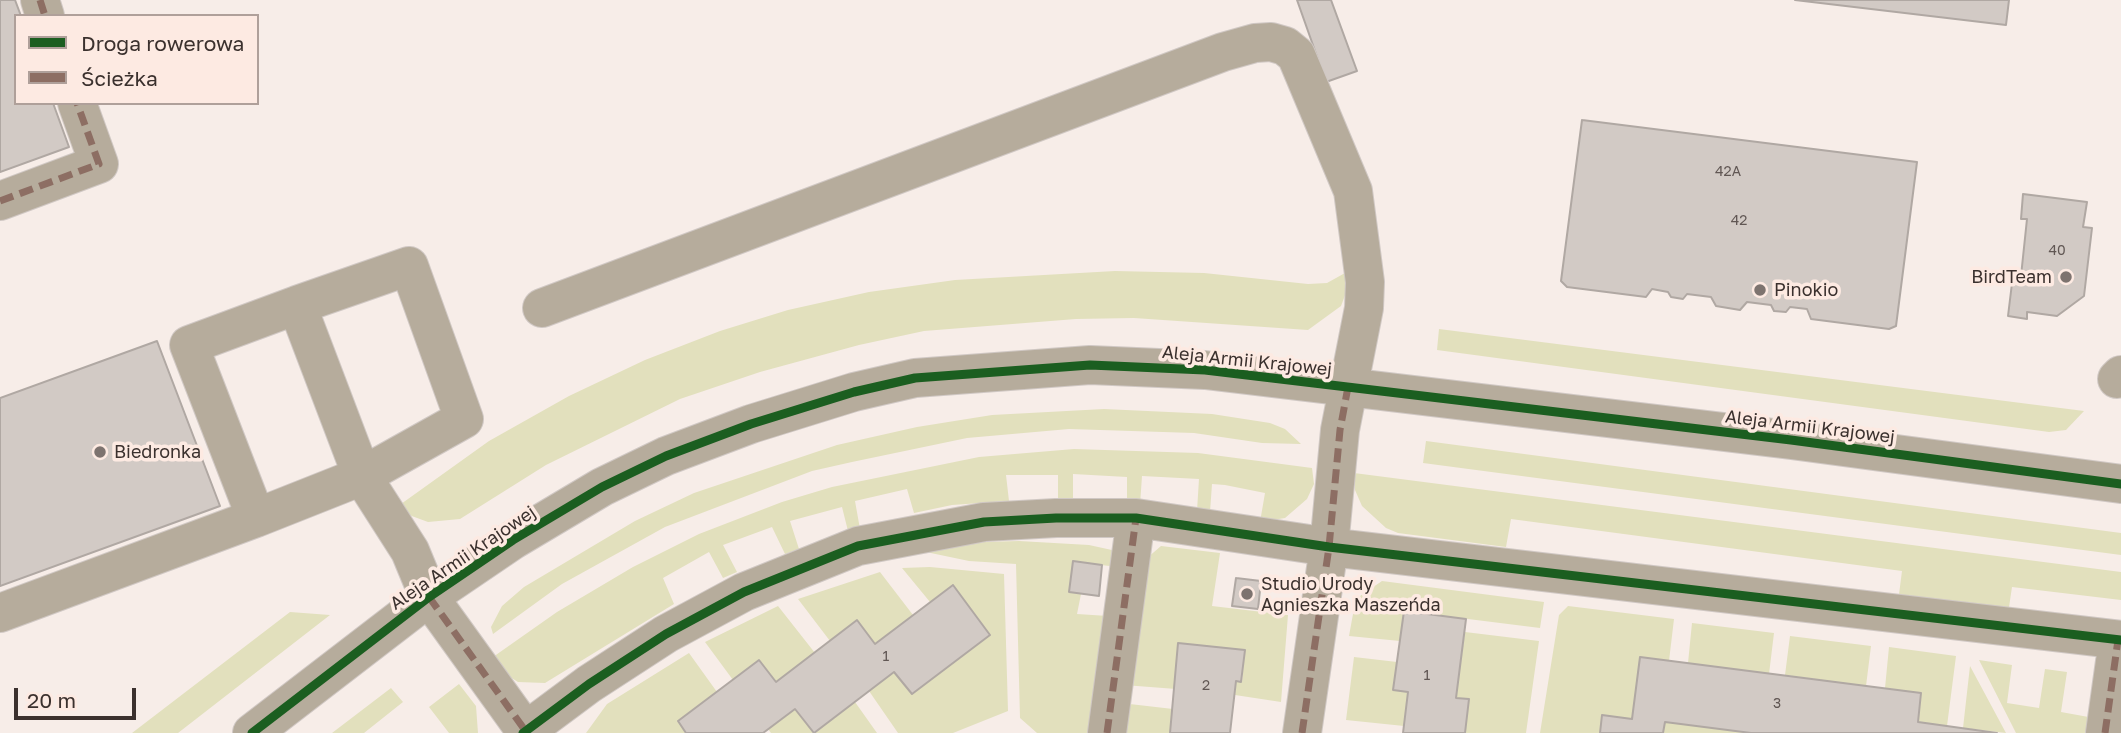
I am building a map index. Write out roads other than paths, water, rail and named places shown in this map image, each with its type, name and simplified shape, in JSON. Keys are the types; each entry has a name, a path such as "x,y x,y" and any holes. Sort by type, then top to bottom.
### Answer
{"street":[{"path":"541,308 1210,57 1255,43 1271,42 1285,46 1296,55 1353,191 1365,282 1364,308 1340,430 1329,547 1302,733"},
{"path":"0,201 100,164 78,105"},
{"path":"0,613 256,518 362,476 464,419 409,266 189,345 256,518"},
{"path":"297,305 362,476 410,551 429,597 525,732 589,684 666,634 744,592 859,546 984,523 1056,518 1136,518 1329,547 2120,640 2105,733"},
{"name":"Aleja Armii Krajowej","path":"252,733 429,597 513,540 603,487 666,456 800,407 883,384 974,372 1090,365 1205,370 1791,440 2121,484"},
{"path":"1107,733 1136,518"}],"place":[{"name":"BirdTeam","path":"2066,277"},
{"name":"Pinokio","path":"1760,290"},
{"name":"Biedronka","path":"100,452"},
{"name":"Studio Urody Agnieszka Maszeńda","path":"1247,594"}]}
